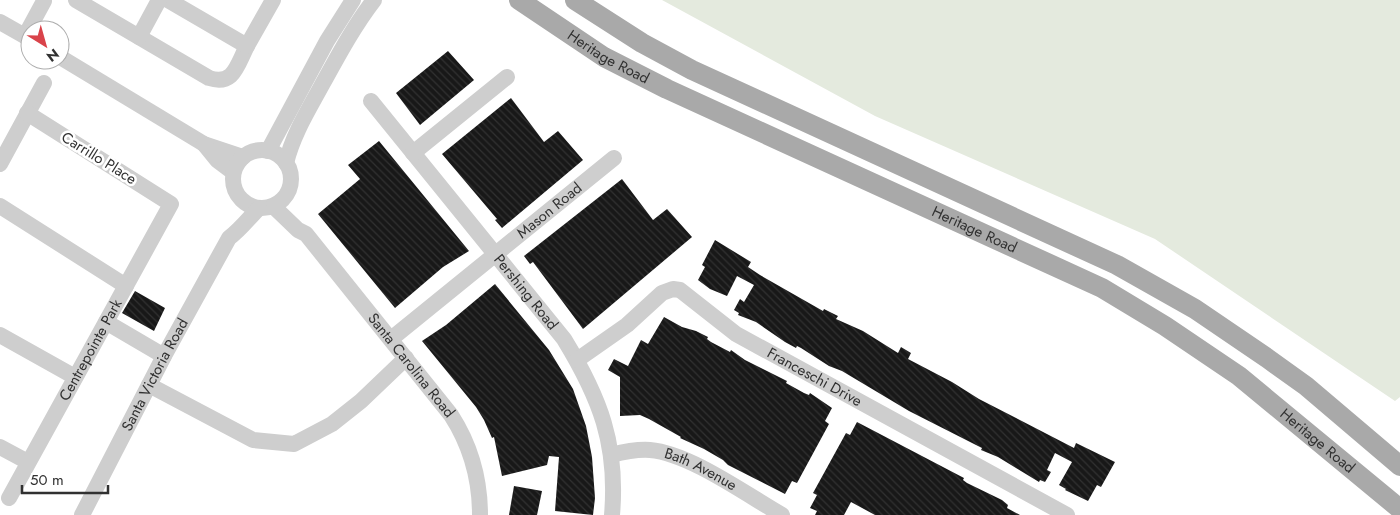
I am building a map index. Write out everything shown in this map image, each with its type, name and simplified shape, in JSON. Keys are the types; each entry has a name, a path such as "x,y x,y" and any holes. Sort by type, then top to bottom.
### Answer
{"main road":[{"name":"Heritage Road","path":"519,0 604,57 667,89 1102,288 1165,326 1239,376 1400,509"},
{"name":"Heritage Road","path":"575,0 642,43 692,70 1118,264 1195,309 1267,358 1306,386 1400,466"}],"street":[{"path":"36,20 45,0"},
{"path":"76,0 209,78 218,81 225,80 231,76 273,0"},
{"path":"139,37 159,0"},
{"path":"268,151 327,41 353,0"},
{"path":"286,163 291,142 307,112 352,33 374,0"},
{"path":"174,2 247,46"},
{"path":"0,22 20,33"},
{"path":"70,63 204,144 243,157"},
{"path":"413,153 507,77"},
{"path":"0,164 44,83"},
{"name":"Pershing Road","path":"371,102 564,339 577,360 605,420 611,455 612,515"},
{"name":"Carrillo Place","path":"28,113 171,204"},
{"path":"204,144 217,160 233,172"},
{"path":"268,151 281,157 286,163 291,178 287,193 266,207 246,203 240,198 234,186 233,172 243,157 251,152 268,151"},
{"name":"Mason Road","path":"391,339 614,158"},
{"name":"Santa Carolina Road","path":"287,193 296,214 305,226 306,234"},
{"name":"Santa Victoria Road","path":"229,238 229,227 240,198"},
{"name":"Centrepointe Park","path":"9,498 171,204"},
{"path":"0,206 126,286"},
{"name":"Santa Carolina Road","path":"266,207 306,234 406,358 462,432 476,469 480,515"},
{"name":"Santa Victoria Road","path":"82,515 164,356 229,238 238,232 241,225 266,207"},
{"name":"Franceschi Drive","path":"577,360 627,325 662,293 673,289 680,290 736,334 1067,515"},
{"path":"106,322 164,356"},
{"path":"0,335 75,377"},
{"path":"149,385 253,440 294,444 332,424 361,401 406,358"},
{"path":"0,446 28,462"},
{"name":"Bath Avenue","path":"611,455 650,450 672,454 782,515"}],"shaded area":[{"path":"662,0 1400,0 1400,397 1395,401 1155,239 875,116"}],"building":[{"path":"448,51 474,80 420,125 396,93"},
{"path":"511,98 544,142 558,131 583,160 502,228 495,220 497,219 442,154"},
{"path":"379,141 469,251 443,267 395,308 318,214 360,179 348,165"},
{"path":"622,179 653,220 667,209 692,237 583,329 533,262 530,264 524,256"},
{"path":"715,240 751,262 748,267 760,275 823,311 824,309 838,316 836,319 863,331 898,353 901,347 911,353 908,359 952,382 979,399 1074,448 1076,443 1115,462 1101,487 1097,485 1088,501 1065,490 1059,485 1072,462 1055,453 1047,470 1051,472 1045,482 1040,480 1039,482 998,457 981,450 982,448 909,411 842,371 829,366 801,348 797,346 796,348 785,342 756,322 738,315 739,313 734,310 740,299 744,302 754,285 737,276 727,296 710,289 698,280 705,267 702,265"},
{"path":"495,284 549,350 573,389 586,426 592,457 595,498 593,515 555,511 559,457 549,456 547,465 502,476 494,437 492,438 484,420 476,407 422,341 446,325"},
{"path":"135,291 165,308 154,331 122,313"},
{"path":"664,317 682,327 708,337 707,339 711,342 730,352 731,350 745,360 787,381 786,383 804,393 809,395 810,393 832,408 825,421 829,424 797,483 792,481 785,494 728,465 723,460 680,438 649,419 640,415 620,416 620,377 608,370 614,359 628,366 641,340 648,344"},
{"path":"857,422 964,478 963,480 967,483 1002,500 1008,505 1007,508 1020,515 875,515 851,502 844,515 815,515 817,511 810,508 817,495 813,493 846,433 850,435"},
{"path":"514,486 542,491 537,515 509,515"}]}
